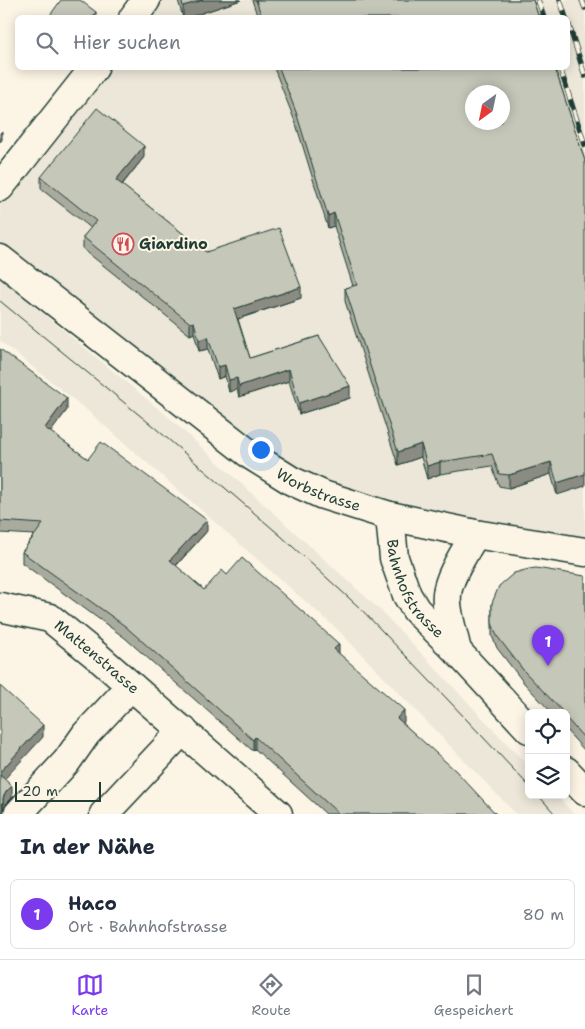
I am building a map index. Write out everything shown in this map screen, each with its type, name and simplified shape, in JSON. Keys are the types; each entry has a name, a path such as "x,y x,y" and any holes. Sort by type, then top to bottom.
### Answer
{"street":[{"path":"135,15 146,0"},
{"path":"0,187 92,70"},
{"name":"Worbstrasse","path":"0,259 252,456 292,481 322,495 390,516 475,534 585,552"},
{"name":"Bahnhofstrasse","path":"390,516 394,558 408,595 416,610 457,651 525,726"},
{"name":"Bahnhofstrasse","path":"457,651 448,614 447,595 451,579 475,534"},
{"name":"Mattenstrasse","path":"0,607 50,618 183,730 278,814"},
{"path":"18,814 67,761 86,734 131,686"},
{"path":"104,814 183,730"},
{"path":"570,774 585,791"}],"shaded area":[{"path":"146,0 585,0 585,537 475,534 323,495 0,259 0,187 91,70 570,70 570,15 134,15"},
{"path":"0,279 165,414 381,611 525,763 525,799 560,799 574,814 516,814 338,630 88,411 0,341"}],"building":[{"path":"61,0 80,0 96,12 94,15 50,15"},
{"path":"181,0 203,0 183,6"},
{"path":"256,0 533,0 538,15 261,15"},
{"path":"280,70 556,70 585,161 585,474 557,483 551,462 509,475 499,474 492,454 440,462 427,466 421,444 398,452 345,288 357,285 334,213 328,216 296,112"},
{"path":"97,108 144,146 116,180 206,252 279,228 301,287 234,309 250,358 319,336 350,386 299,403 289,369 239,386 237,378 229,380 225,365 218,367 208,337 199,340 194,322 190,323 83,237 96,221 41,177"},
{"path":"0,349 67,398 45,428 88,459 101,442 207,520 170,560 204,590 222,570 227,575 242,558 339,644 334,649 404,710 397,718 456,771 496,814 339,814 255,737 253,740 125,626 22,552 43,524 0,521"},
{"path":"536,568 585,576 585,739 570,722 570,709 560,709 524,671 497,636 492,623 492,603 499,586 514,573"},
{"path":"0,686 43,725 0,772"},
{"path":"0,775 12,786 6,792 0,805"}],"tram line":[{"path":"0,301 154,427 281,536 361,609 525,782"},
{"path":"542,799 555,814"}],"railway":[{"path":"538,0 543,15"},
{"path":"560,0 565,15"},
{"path":"582,0 585,8"},
{"path":"570,28 585,76"},
{"path":"561,70 585,145"}],"place":[{"name":"Giardino","path":"123,244"},
{"name":"Haco","path":"548,666"}]}
